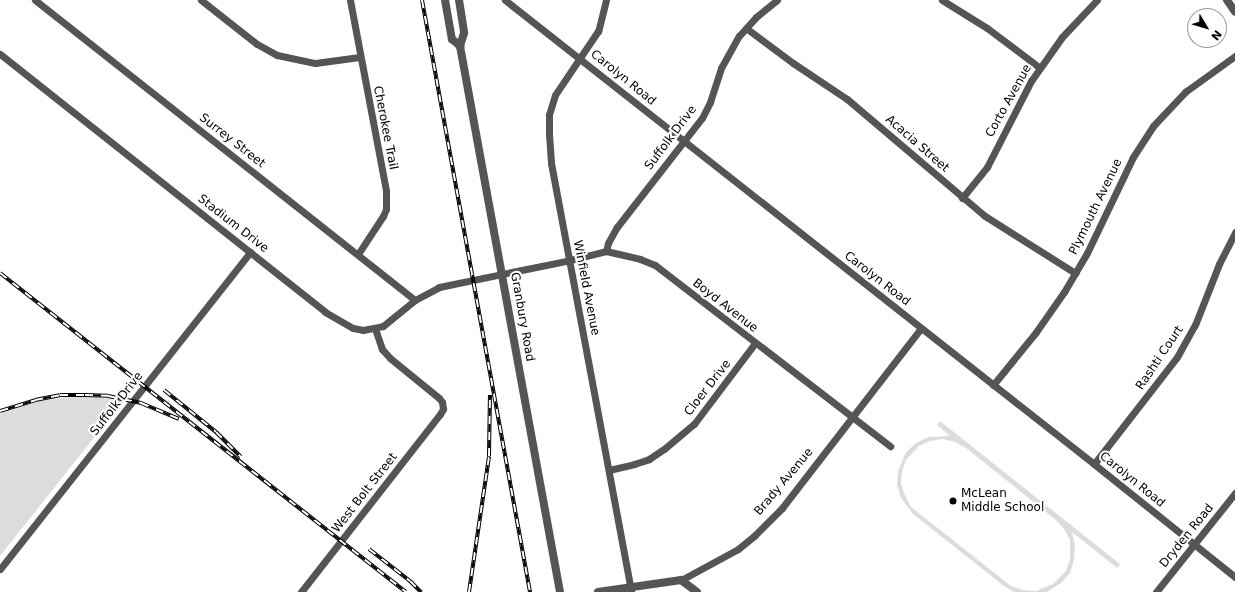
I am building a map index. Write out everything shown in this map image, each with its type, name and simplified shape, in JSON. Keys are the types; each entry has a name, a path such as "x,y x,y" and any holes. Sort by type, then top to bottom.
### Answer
{"street":[{"name":"Surrey Street","path":"35,0 415,300"},
{"path":"201,0 257,44 277,55 315,63 360,57"},
{"name":"Cherokee Trail","path":"350,0 360,57 382,162 386,197 383,216 358,254"},
{"name":"Granbury Road","path":"445,0 452,39 460,46"},
{"name":"Granbury Road","path":"459,0 464,33 460,46 560,592"},
{"name":"Carolyn Road","path":"505,0 993,384 1235,577"},
{"name":"Winfield Avenue","path":"606,0 598,31 555,95 549,115 551,163 631,589"},
{"name":"Suffolk Drive","path":"606,251 608,243 617,227 702,118 710,102 721,68 746,28 756,17 777,0"},
{"path":"942,0 987,28 1040,68"},
{"name":"Corto Avenue","path":"962,198 987,167 1025,91 1040,68 1062,37 1097,0"},
{"path":"1227,0 1235,12"},
{"name":"Acacia Street","path":"746,28 793,63 847,99 962,198 1009,233 1075,273"},
{"name":"Stadium Drive","path":"0,54 325,312 339,322 353,328 375,329"},
{"name":"Plymouth Avenue","path":"993,384 1041,326 1075,273 1087,253 1133,157 1153,126 1186,92 1235,56"},
{"name":"Rashti Court","path":"1094,464 1177,357 1195,325 1219,264 1235,232"},
{"name":"Boyd Avenue","path":"570,260 606,251 640,259 655,265 890,446"},
{"name":"Suffolk Drive","path":"0,569 250,252"},
{"path":"375,329 383,326 415,300 439,287 570,260"},
{"name":"Brady Avenue","path":"598,592 631,589 682,580 724,557 754,536 782,508 921,328"},
{"name":"West Bolt Street","path":"301,592 440,414 444,406 439,398 390,358 382,349 375,329"},
{"name":"Cloer Drive","path":"609,470 649,459 664,449 694,424 755,343"},
{"name":"Dryden Road","path":"1156,592 1193,544 1235,494"},
{"path":"682,580 697,592"}],"shaded area":[{"path":"68,397 96,397 123,401 0,556 0,414 39,401"},
{"path":"940,421 1120,564 1117,568 1072,532 1075,546 1074,560 1070,573 1061,583 1047,592 1014,592 1004,586 913,514 901,498 897,485 898,471 906,452 916,443 929,437 950,436 937,425","holes":["943,439 955,442 966,448 1056,520 1064,529 1070,540 1070,559 1066,571 1053,584 1036,591 1023,590 1011,586 911,507 901,484 902,472 906,460 919,446 930,441"]}],"railway":[{"path":"422,0 530,592"},
{"path":"0,273 406,592"},
{"path":"164,390 216,432 241,457"},
{"path":"0,411 35,400 60,395 108,396 141,403 179,419"},
{"path":"469,592 489,456 490,395"},
{"path":"369,549 410,581 421,592"}],"place":[{"name":"McLean Middle School","path":"953,501"}]}
